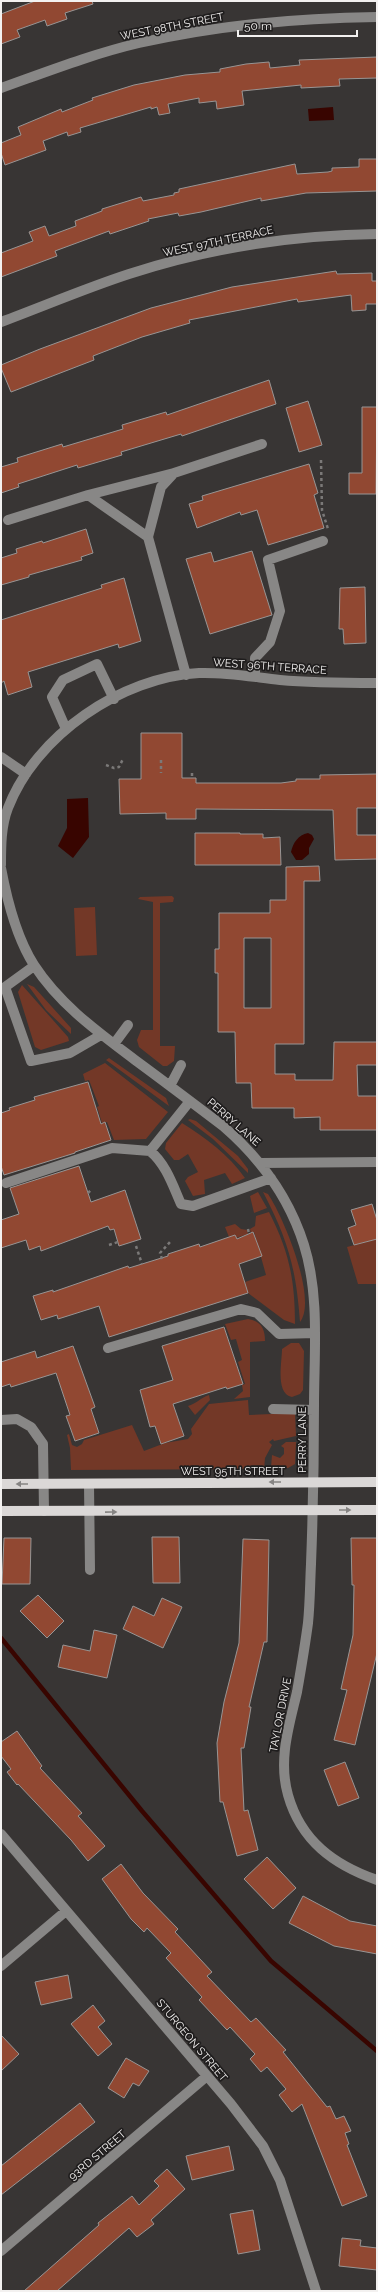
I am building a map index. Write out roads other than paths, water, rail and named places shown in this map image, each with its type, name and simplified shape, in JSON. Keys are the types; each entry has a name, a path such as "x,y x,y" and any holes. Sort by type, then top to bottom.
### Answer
{"main road":[{"name":"WEST 95TH STREET","path":"1,1484 377,1482"},
{"path":"1,1512 377,1510"}],"street":[{"name":"WEST 98TH STREET","path":"1,88 101,54 190,33 303,19 377,16"},
{"name":"WEST 97TH TERRACE","path":"1,322 128,274 184,258 250,245 314,236 377,234"},
{"path":"8,520 88,495 174,473 262,444"},
{"path":"174,473 161,487 148,537 186,675"},
{"path":"88,495 148,537"},
{"path":"255,677 255,658 270,642 280,611 268,560 323,541"},
{"path":"66,729 52,696 63,680 97,664 114,699"},
{"name":"WEST 96TH TERRACE","path":"26,774 57,736 66,729 88,713 143,685 186,675 226,673 255,677 340,683 377,683"},
{"path":"1,757 26,774 17,788 7,809 1,836 1,865"},
{"name":"PERRY LANE","path":"1,868 4,890 20,934 34,966 56,994 82,1020 237,1138 261,1163 297,1225 304,1245 312,1287 314,1333 313,1510"},
{"path":"34,966 5,986 31,1061 70,1053 101,1035"},
{"path":"114,1044 128,1025"},
{"path":"170,1086 181,1065"},
{"path":"150,1151 190,1101"},
{"path":"6,1183 112,1148 150,1151 157,1156 169,1177 181,1204 193,1206 271,1178"},
{"path":"261,1163 377,1162"},
{"path":"108,1348 241,1309 257,1313 279,1334 314,1333"},
{"path":"273,1409 314,1410"},
{"path":"1,1420 17,1419 31,1427 43,1444 44,1512"},
{"path":"89,1484 90,1570"},
{"name":"TAYLOR DRIVE","path":"313,1510 308,1621 300,1677 284,1750 283,1769 285,1782 296,1816 310,1839 330,1858 350,1871 377,1880"},
{"name":"STURGEON STREET","path":"1,1834 208,2076 263,2146 280,2180 316,2291"},
{"path":"1,1966 66,1911"},
{"name":"93RD STREET","path":"1,2251 208,2076"}],"waterway":[{"path":"1,1638 142,1811 271,1961 377,2051"}]}
